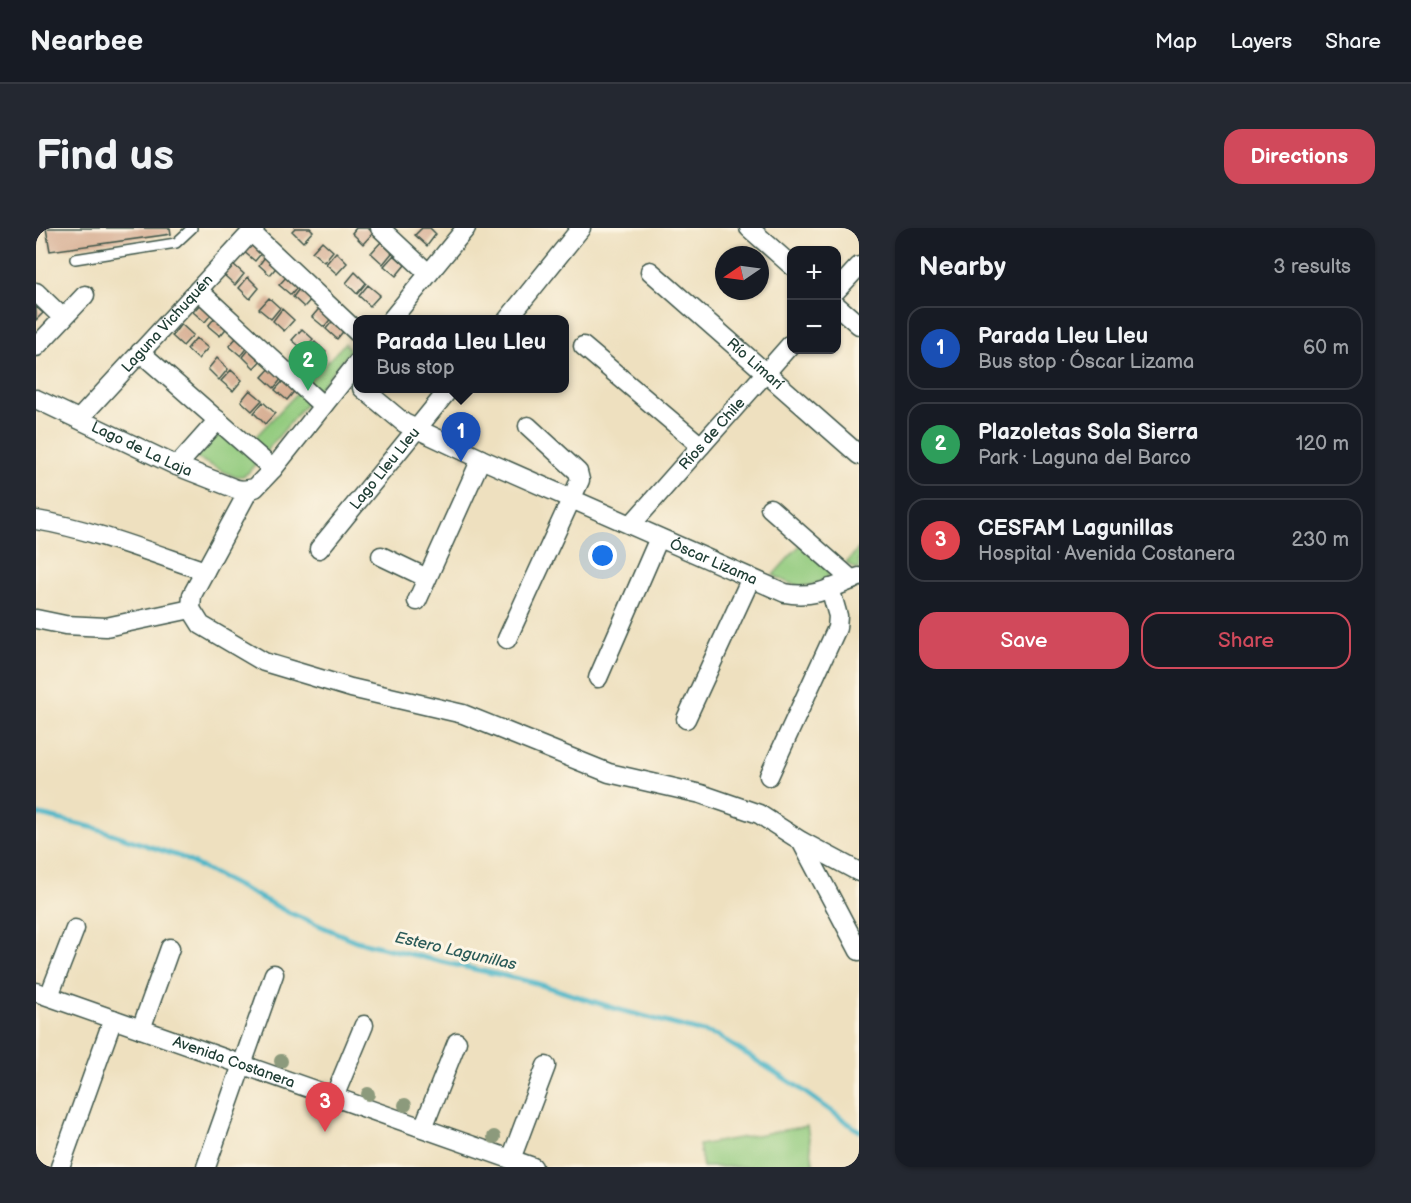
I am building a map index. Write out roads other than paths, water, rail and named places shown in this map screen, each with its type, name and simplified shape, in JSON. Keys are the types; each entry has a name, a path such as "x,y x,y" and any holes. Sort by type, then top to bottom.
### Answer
{"street":[{"path":"380,228 428,273"},
{"path":"395,315 466,228"},
{"path":"511,315 581,228"},
{"path":"748,228 787,262"},
{"path":"253,230 353,329"},
{"name":"Laguna Vichuquén","path":"79,419 253,230"},
{"path":"841,286 859,266"},
{"name":"Río Limarí","path":"650,271 859,455"},
{"path":"198,290 323,406"},
{"path":"36,292 63,318"},
{"path":"36,347 85,295"},
{"path":"841,309 859,325"},
{"path":"583,346 701,446"},
{"name":"Ríos de Chile","path":"632,525 787,349"},
{"path":"140,352 273,469"},
{"path":"353,375 323,406 273,469 259,484 249,490 192,595 191,609 201,625 264,662 351,688 464,714 609,773 701,794 759,814 801,841 859,872"},
{"name":"Óscar Lizama","path":"368,393 404,423 785,593 812,594 856,578"},
{"name":"Lago Lleu Lleu","path":"319,549 446,393"},
{"name":"Lago de La Laja","path":"36,399 177,466 236,489 249,490"},
{"path":"177,466 218,420"},
{"path":"507,639 580,482 580,474 528,426"},
{"path":"417,601 481,459"},
{"path":"770,508 856,578"},
{"path":"36,520 103,537 205,571"},
{"path":"598,678 659,538"},
{"path":"381,556 427,578"},
{"path":"686,719 751,578"},
{"path":"769,776 837,628 838,616 830,588"},
{"path":"36,619 65,625 106,627 191,609"},
{"path":"801,841 859,951"},
{"path":"42,994 75,929"},
{"path":"141,1029 170,948"},
{"path":"206,1167 274,974"},
{"name":"Avenida Costanera","path":"42,994 533,1167"},
{"path":"60,1167 113,1019"},
{"path":"334,1097 364,1025"},
{"path":"423,1128 457,1042"},
{"path":"511,1159 546,1066"}],"lane":[{"path":"75,259 176,243 192,228"}],"waterway":[{"name":"Estero Lagunillas","path":"36,814 95,828 181,857 290,913 356,941 532,982 620,1010 718,1036 795,1085 859,1131"}],"place":[{"name":"Plazoletas Sola Sierra","path":"308,391"},
{"name":"Parada Lleu Lleu","path":"461,462"},
{"name":"CESFAM Lagunillas","path":"325,1132"}]}
